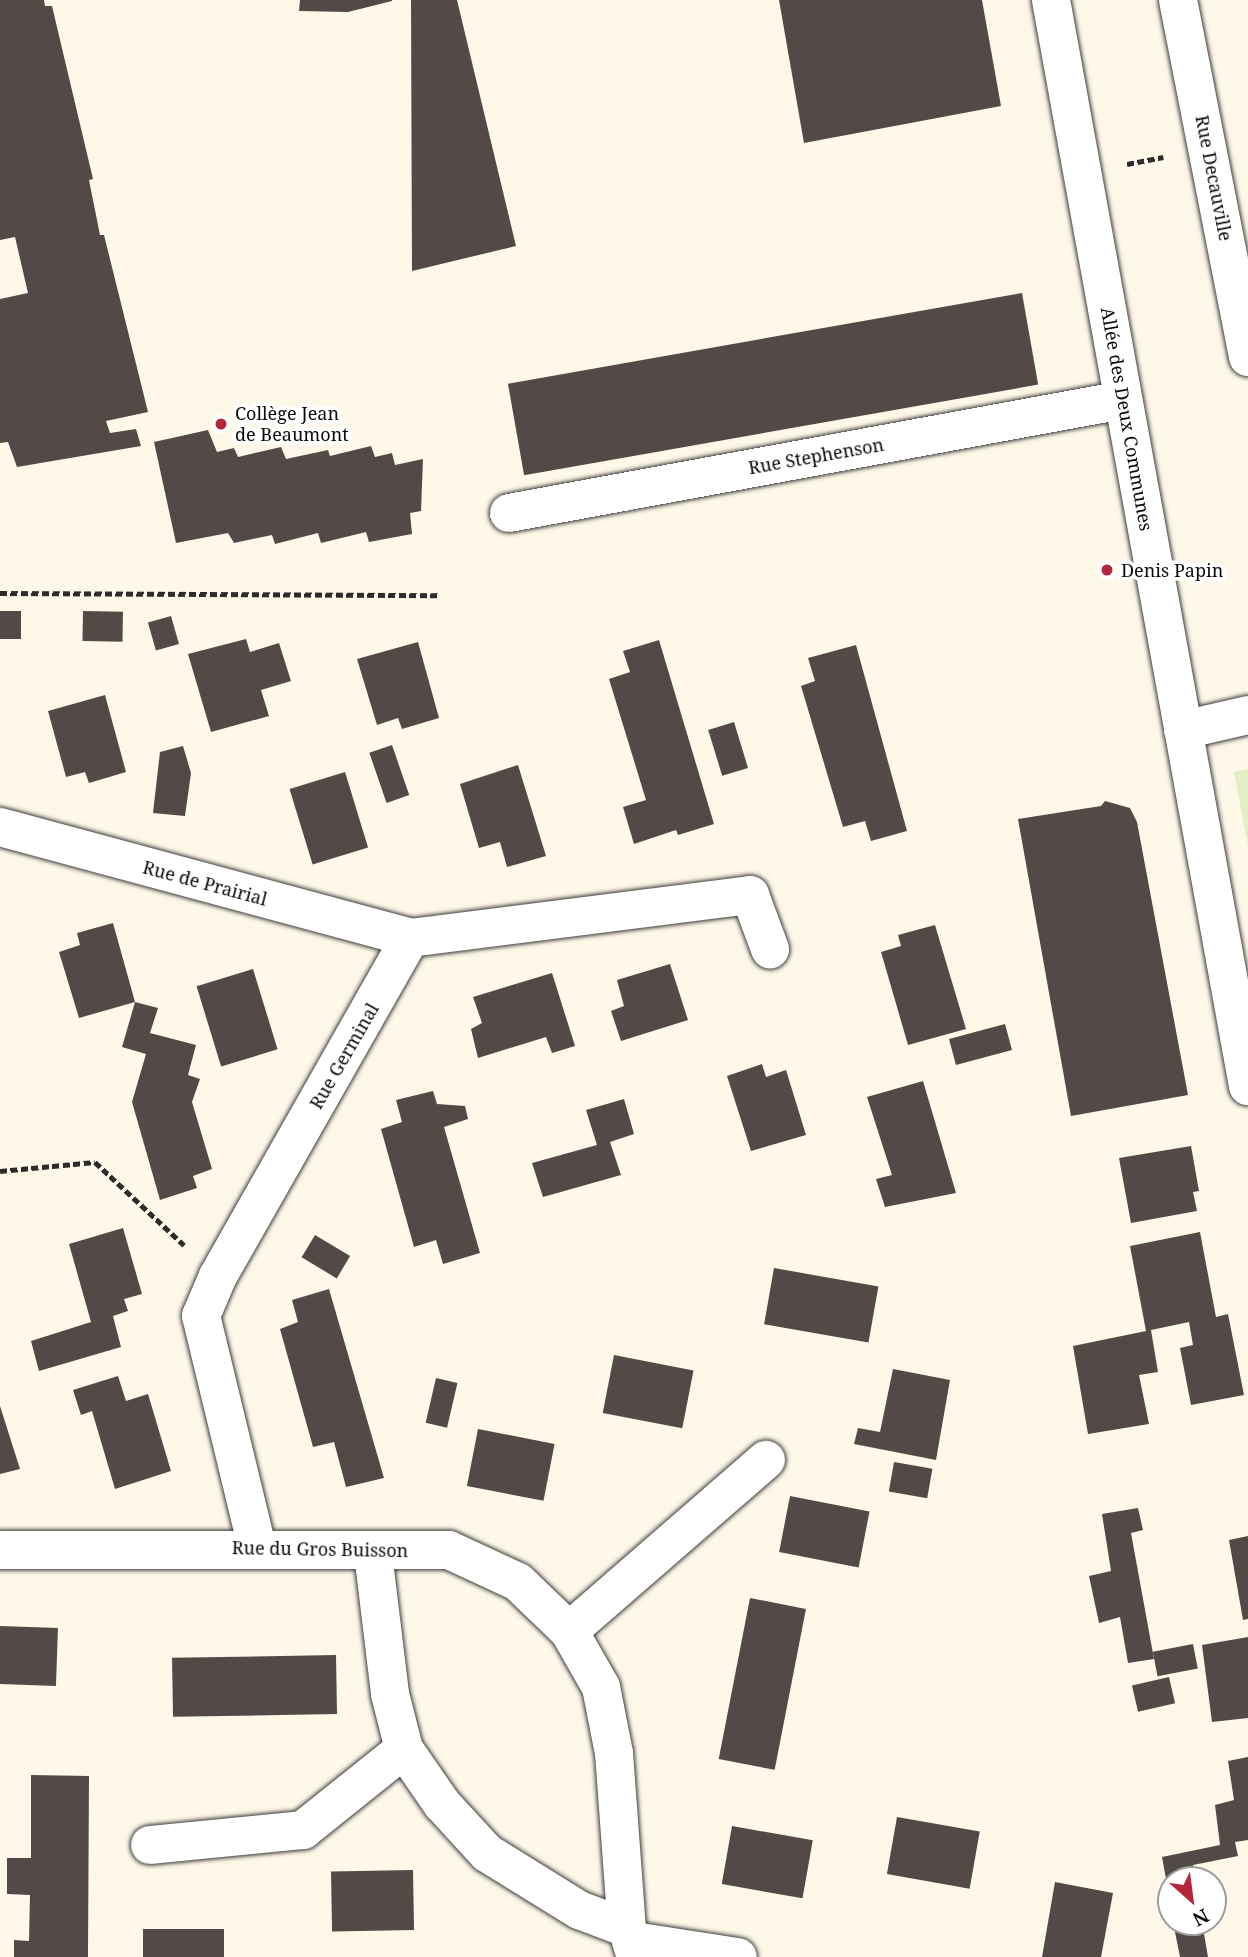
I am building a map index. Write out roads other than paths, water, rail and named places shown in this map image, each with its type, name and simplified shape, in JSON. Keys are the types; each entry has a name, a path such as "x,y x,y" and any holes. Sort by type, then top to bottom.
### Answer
{"street":[{"name":"Allée des Deux Communes","path":"1051,0 1248,1086"},
{"name":"Rue Decauville","path":"1178,0 1248,357"},
{"name":"Rue Stephenson","path":"509,513 1123,400"},
{"path":"1182,730 1248,715"},
{"name":"Rue de Prairial","path":"0,827 410,939"},
{"path":"410,939 750,895 770,949"},
{"name":"Rue Germinal","path":"257,1547 201,1316 218,1276 410,939"},
{"path":"569,1631 766,1460"},
{"name":"Rue du Gros Buisson","path":"0,1550 257,1547 373,1553 449,1550 518,1582 569,1631 601,1687 612,1740 633,1942"},
{"path":"373,1553 390,1694 404,1749 442,1804 487,1853 633,1942 738,1957"},
{"path":"150,1845 303,1830 404,1749"}],"place":[{"name":"Collège Jean de Beaumont","path":"221,424"},
{"name":"Denis Papin","path":"1107,570"}]}
